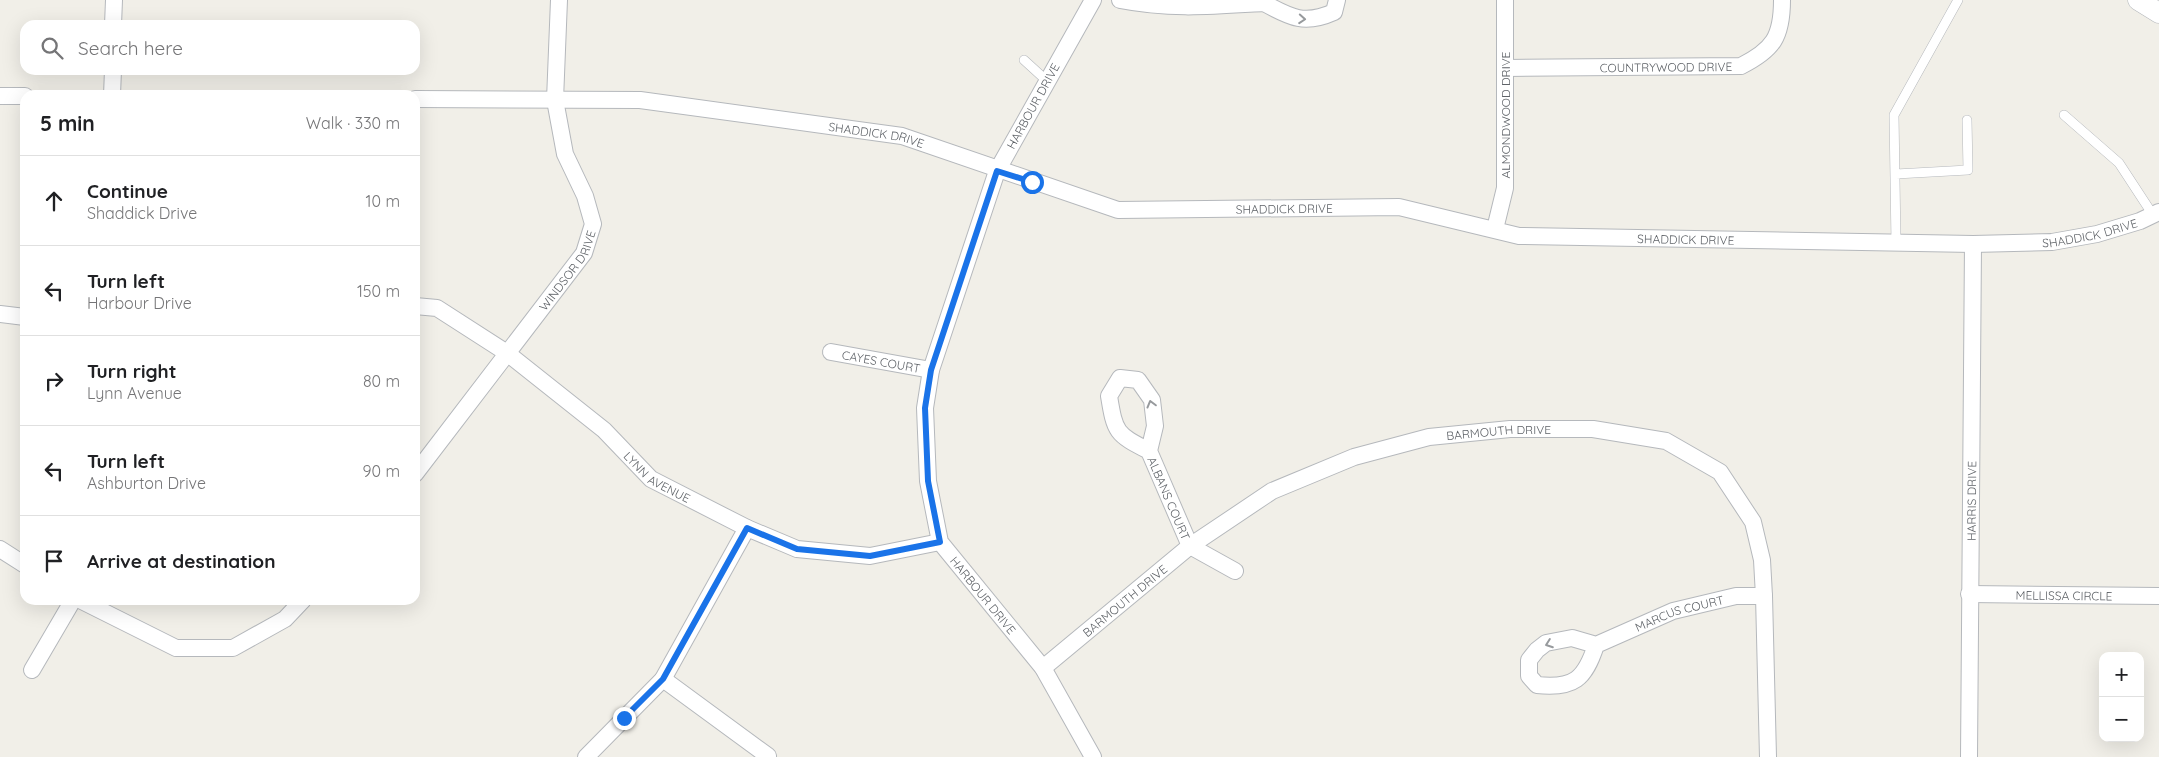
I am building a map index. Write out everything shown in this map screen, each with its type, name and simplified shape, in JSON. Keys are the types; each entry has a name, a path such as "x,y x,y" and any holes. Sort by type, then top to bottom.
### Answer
{"street":[{"path":"113,20 114,0"},
{"name":"WINDSOR DRIVE","path":"420,467 584,253 593,224 585,196 566,154 555,100 559,0"},
{"name":"HARBOUR DRIVE","path":"1093,0 997,171 931,370 925,408 928,481 940,542 1043,668 1093,757"},
{"path":"1120,0 1156,7 1208,7 1266,1 1291,18 1317,20 1334,12 1338,0"},
{"name":"ALMONDWOOD DRIVE","path":"1495,229 1504,188 1505,0"},
{"name":"COUNTRYWOOD DRIVE","path":"1506,68 1741,66 1771,48 1778,31 1782,0"},
{"path":"2138,0 2159,13"},
{"path":"112,90 113,75"},
{"path":"0,96 20,96"},
{"name":"SHADDICK DRIVE","path":"420,99 640,100 902,136 997,171 1118,210 1399,207 1519,236 1973,244 2052,242 2097,234 2140,222 2156,213"},
{"name":"HARRIS DRIVE","path":"1969,757 1973,244"},
{"name":"LYNN AVENUE","path":"420,306 437,308 507,353 604,430 651,479 747,528 797,549 870,556 940,542"},
{"path":"0,314 20,316"},
{"name":"CAYES COURT","path":"831,352 931,370"},
{"name":"BARMOUTH DRIVE","path":"1043,668 1190,546 1272,491 1354,457 1429,437 1510,429 1593,429 1666,441 1720,472 1753,522 1762,560 1768,757"},
{"name":"ALBANS COURT","path":"1149,451 1190,546"},
{"path":"586,757 663,679 747,528"},
{"path":"1190,546 1235,572"},
{"path":"0,549 20,562"},
{"name":"MELLISSA CIRCLE","path":"1969,594 2159,596"},
{"name":"MARCUS COURT","path":"1596,645 1673,611 1736,596 1764,596"},
{"path":"32,670 70,605"},
{"path":"90,605 176,648 234,648 285,619 298,605"},
{"path":"663,679 768,756"}],"lane":[{"path":"1896,243 1894,115 1958,0"},
{"path":"1024,60 1047,81"},
{"path":"2064,115 2119,163 2156,213"},
{"path":"1896,174 1968,170 1966,120"}],"route":[{"path":"624,718 663,679 747,528 797,549 870,556 940,542 928,481 925,408 931,370 997,171 1032,182"}]}
